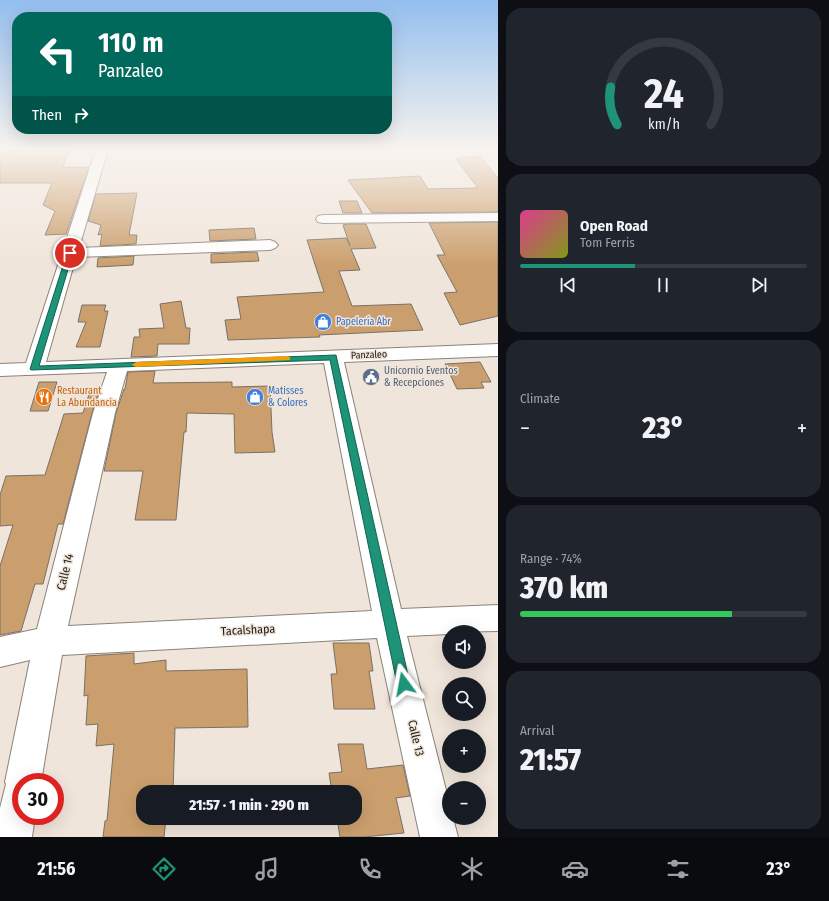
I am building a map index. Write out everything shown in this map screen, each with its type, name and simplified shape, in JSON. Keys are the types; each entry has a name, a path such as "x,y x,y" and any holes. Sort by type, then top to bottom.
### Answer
{"street":[{"path":"34,369 90,188"},
{"path":"323,219 498,217"},
{"path":"70,253 270,245"},
{"name":"Panzaleo","path":"0,370 498,350"},
{"name":"Calle 13","path":"333,357 389,623 439,837"},
{"name":"Calle 14","path":"25,773 49,641 104,413 119,365"},
{"name":"Tacalshapa","path":"0,652 49,641 498,618"},
{"path":"13,837 15,825"}],"building":[{"path":"50,188 82,188 66,234 45,235 55,211 43,205"},
{"path":"354,188 427,188 498,188 498,212 372,213"},
{"path":"137,193 129,235 137,235 136,244 100,246 102,234 98,235 101,225 88,221 96,194"},
{"path":"339,201 357,201 362,213 343,213"},
{"path":"498,222 498,316 460,325 444,293 457,292 437,255 445,255 429,223"},
{"path":"366,224 376,248 351,249 360,270 339,271 352,306 411,304 423,330 319,335 320,337 228,340 225,320 241,319 237,297 324,292 307,240 346,238 350,246 343,225"},
{"path":"254,228 256,239 210,241 209,230"},
{"path":"257,252 259,261 211,263 211,254"},
{"path":"134,256 133,265 97,267 98,258"},
{"path":"181,301 186,328 190,328 189,344 158,344 157,356 131,357 134,337 140,337 139,329 164,328 160,304"},
{"path":"82,305 106,305 104,311 108,311 100,347 76,347 86,322 78,322"},
{"path":"480,362 491,382 481,382 484,388 457,389 445,364"},
{"path":"155,371 153,383 232,382 232,387 270,386 272,432 275,452 235,453 234,414 187,413 176,520 135,520 143,471 104,471 116,413 125,389 128,372"},
{"name":"Restaurant La Abundancia","path":"39,382 57,382 48,411 30,411"},
{"path":"91,388 100,388 63,524 58,524 43,584 35,584 21,631 0,635 0,566 13,525 0,526 0,495 6,476 45,475 64,414 83,413"},
{"path":"333,643 369,643 373,671 369,671 375,709 334,709 331,674 337,674"},
{"path":"134,653 134,664 166,660 166,671 247,669 248,727 175,728 173,785 136,785 136,825 165,825 164,837 103,837 105,821 107,820 114,744 96,746 98,724 86,725 88,695 84,696 86,656"},
{"path":"338,744 363,744 367,769 403,765 410,796 396,798 404,833 364,837 340,837 338,825 362,825 362,785 331,785 329,773 342,772"}],"slow traffic":[{"path":"136,365 287,359"}],"place":[{"name":"Papelería Abr","path":"323,322"},
{"name":"Unicornio Eventos & Recepciones","path":"371,377"},
{"name":"Restaurant La Abundancia","path":"44,397"},
{"name":"Matisses & Colores","path":"255,397"}],"route":[{"path":"70,253 34,369 333,357 389,623 404,684"}]}
